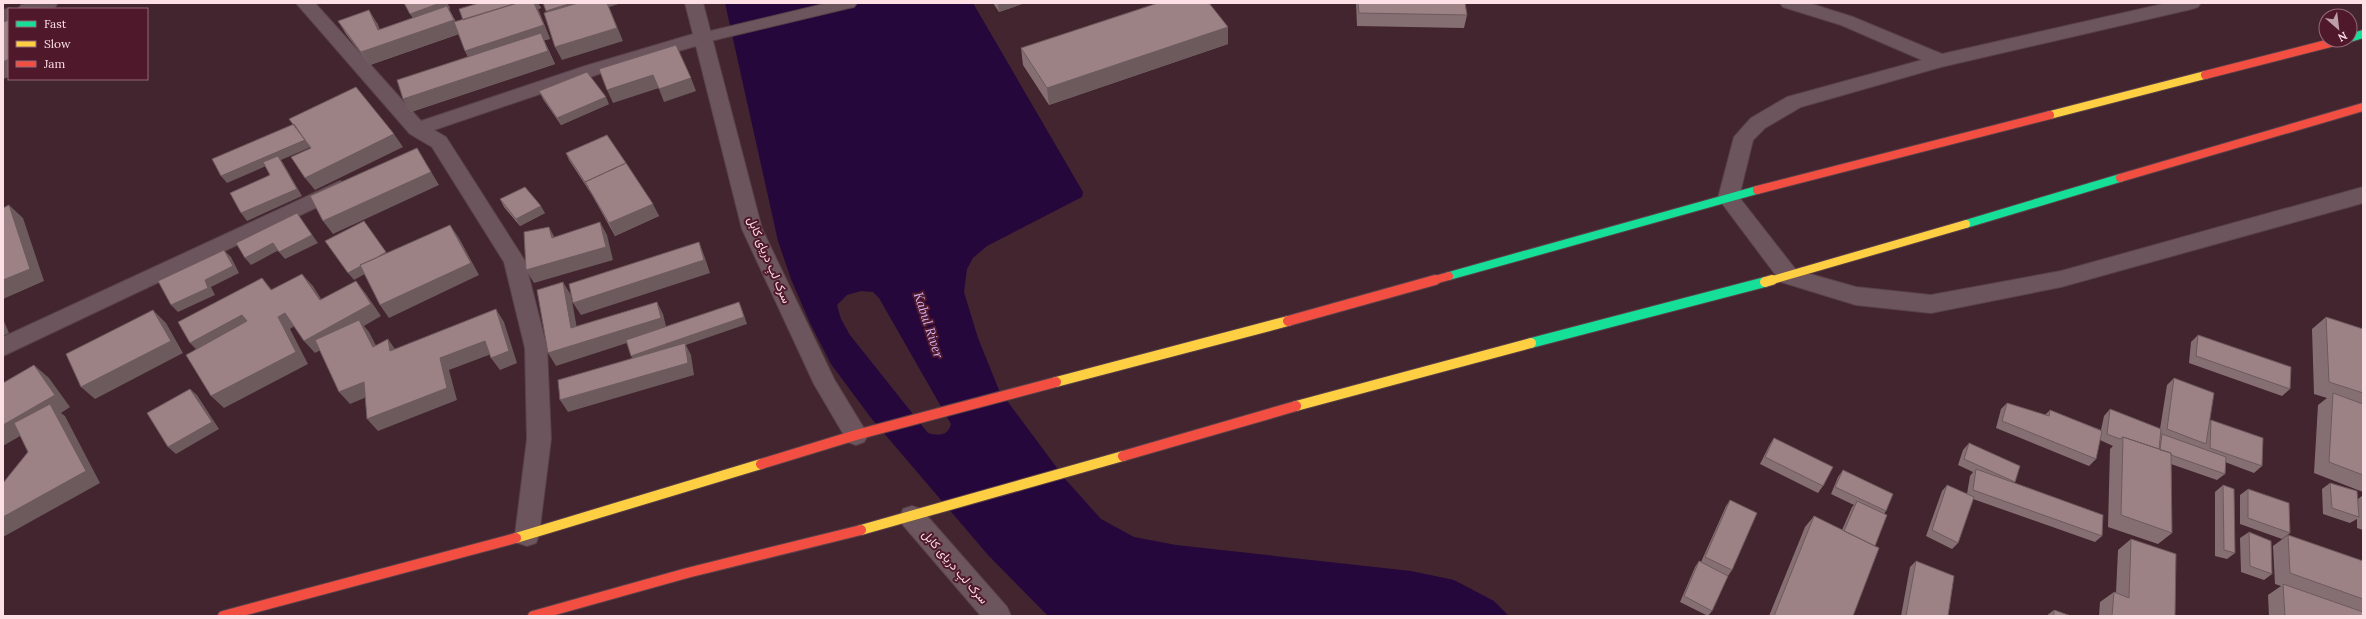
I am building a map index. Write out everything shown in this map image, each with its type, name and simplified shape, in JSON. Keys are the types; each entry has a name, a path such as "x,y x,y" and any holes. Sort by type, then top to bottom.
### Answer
{"main road":[{"path":"223,616 527,535 863,434 1285,322 1728,198 2318,46"},
{"path":"533,616 687,574 920,515 1341,393 1789,276 2363,107"}],"street":[{"path":"31,8 49,3"},
{"path":"305,3 417,128 439,142 514,261 536,348 539,439 527,535"},
{"name":"سرک لبِ دریای کابل","path":"694,3 752,229 825,384 863,434"},
{"path":"1789,3 1847,20 1941,61"},
{"path":"1832,3 1847,20"},
{"path":"2192,3 1941,61 1794,102 1758,122 1744,137 1728,198 1789,276 1856,296 1931,304 2061,280 2362,195"},
{"path":"417,128 592,70 702,38"},
{"path":"418,152 439,142"},
{"path":"3,347 360,179"},
{"name":"سرک لبِ دریای کابل","path":"920,515 998,616"}],"lane":[{"path":"702,38 729,33 849,3"}],"water":[{"name":"Kabul River","path":"725,3 973,3 1083,192 1082,197 987,246 973,258 967,269 964,292 978,338 999,390 1066,480 1101,519 1134,537 1176,545 1411,571 1454,580 1494,601 1509,616 1048,616 988,555 871,418 831,364 810,323 791,279 778,241","holes":["861,291 873,292 879,298 951,424 950,428 945,433 939,435 928,433 850,335 841,319 837,305 847,295"]}],"building":[{"path":"404,3 440,3 410,14"},
{"path":"479,3 517,3 463,20 459,9"},
{"path":"517,3 534,3 544,25 465,51 454,22"},
{"path":"543,3 572,3 546,11"},
{"path":"578,3 607,3 617,28 555,47 544,13"},
{"path":"1158,3 1209,3 1228,27 1047,88 1021,48"},
{"path":"1358,3 1465,3 1467,15 1359,13"},
{"path":"447,6 454,20 361,52 338,21 369,10 378,30"},
{"path":"8,20 8,60 3,62 3,22"},
{"path":"541,33 548,51 403,99 397,80"},
{"path":"676,45 691,78 659,89 653,75 607,90 599,69"},
{"path":"587,72 606,97 557,118 539,91"},
{"path":"356,87 394,134 305,178 291,157 311,148 289,119"},
{"path":"294,124 305,140 221,176 212,159"},
{"path":"607,135 626,163 585,182 588,187 566,153"},
{"path":"417,148 431,172 323,221 310,196"},
{"path":"278,156 297,189 241,213 230,193 270,175 263,162"},
{"path":"626,163 653,204 609,223 585,182"},
{"path":"525,187 541,206 516,219 500,199"},
{"path":"9,205 30,269 3,280 3,208"},
{"path":"297,213 312,235 279,252 273,243 245,258 236,243"},
{"path":"364,221 386,252 348,273 325,241"},
{"path":"600,222 606,247 526,270 524,232 549,227 552,238"},
{"path":"450,225 471,263 380,305 360,265"},
{"path":"699,242 704,260 573,303 569,284"},
{"path":"224,250 233,266 205,280 208,288 171,305 158,281"},
{"path":"302,274 320,300 356,281 371,304 304,341 285,313 278,317 296,352 211,396 186,355 247,321 242,315 190,343 178,322 262,278 271,290"},
{"path":"563,282 571,328 657,302 661,318 548,353 537,290"},
{"path":"739,302 744,317 631,356 626,340"},
{"path":"496,309 509,351 491,358 485,341 440,358 447,388 367,419 364,382 339,392 315,340 359,320 373,347 388,339 390,351"},
{"path":"153,310 171,341 81,387 66,354"},
{"path":"2326,317 2363,329 2363,393 2329,382"},
{"path":"2198,335 2291,367 2290,389 2196,356"},
{"path":"685,343 688,363 560,400 558,380"},
{"path":"34,365 55,395 3,425 3,383"},
{"path":"2174,378 2214,393 2206,444 2167,429"},
{"path":"190,389 212,422 168,447 147,413"},
{"path":"2333,393 2363,404 2363,475 2329,462"},
{"path":"2007,403 2049,416 2050,410 2102,431 2096,459 2002,421"},
{"path":"50,404 86,471 3,517 3,483 28,452 14,423"},
{"path":"2110,409 2161,429 2159,449 2123,437 2120,439 2107,434"},
{"path":"2211,420 2263,438 2262,466 2210,448"},
{"path":"2162,434 2226,457 2225,474 2160,450"},
{"path":"2123,437 2171,453 2172,533 2121,515"},
{"path":"1774,438 1833,467 1823,486 1765,457"},
{"path":"1969,443 2020,466 2015,482 1964,459"},
{"path":"1976,469 2103,515 2102,536 1973,490"},
{"path":"1843,470 1893,494 1886,511 1835,487"},
{"path":"2330,483 2357,491 2359,517 2332,508"},
{"path":"1947,485 1974,497 1958,543 1932,530"},
{"path":"2223,485 2234,489 2235,553 2224,550"},
{"path":"2248,489 2289,503 2290,533 2248,518"},
{"path":"1730,500 1757,513 1732,570 1705,557"},
{"path":"1857,501 1887,515 1875,546 1844,531"},
{"path":"1814,516 1879,548 1853,616 1774,616"},
{"path":"2249,532 2271,541 2272,574 2250,566"},
{"path":"2288,535 2363,561 2363,599 2290,573"},
{"path":"2131,539 2176,554 2175,616 2112,616 2114,592 2129,598"},
{"path":"1699,561 1728,576 1712,611 1684,596"},
{"path":"1916,561 1954,576 1948,616 1906,616"},
{"path":"2283,584 2363,612 2363,616 2285,616"},
{"path":"2054,610 2071,616 2054,616"}],"traffic: fast":[{"path":"2358,36 2363,34"},
{"path":"1966,224 2120,178"},
{"path":"1449,276 1757,190"},
{"path":"1531,343 1765,282"}],"traffic: slow":[{"path":"2050,115 2205,75"},
{"path":"1765,282 1966,224"},
{"path":"1056,382 1288,321"},
{"path":"1296,406 1531,343"},
{"path":"861,530 1123,456"},
{"path":"516,538 761,464"}],"traffic: jam":[{"path":"2205,75 2318,46"},
{"path":"2120,178 2363,107"},
{"path":"1757,190 2050,115"},
{"path":"1288,321 1449,276"},
{"path":"761,464 856,435 1056,382"},
{"path":"1123,456 1296,406"},
{"path":"533,616 687,573 861,530"},
{"path":"223,616 516,538"}]}
